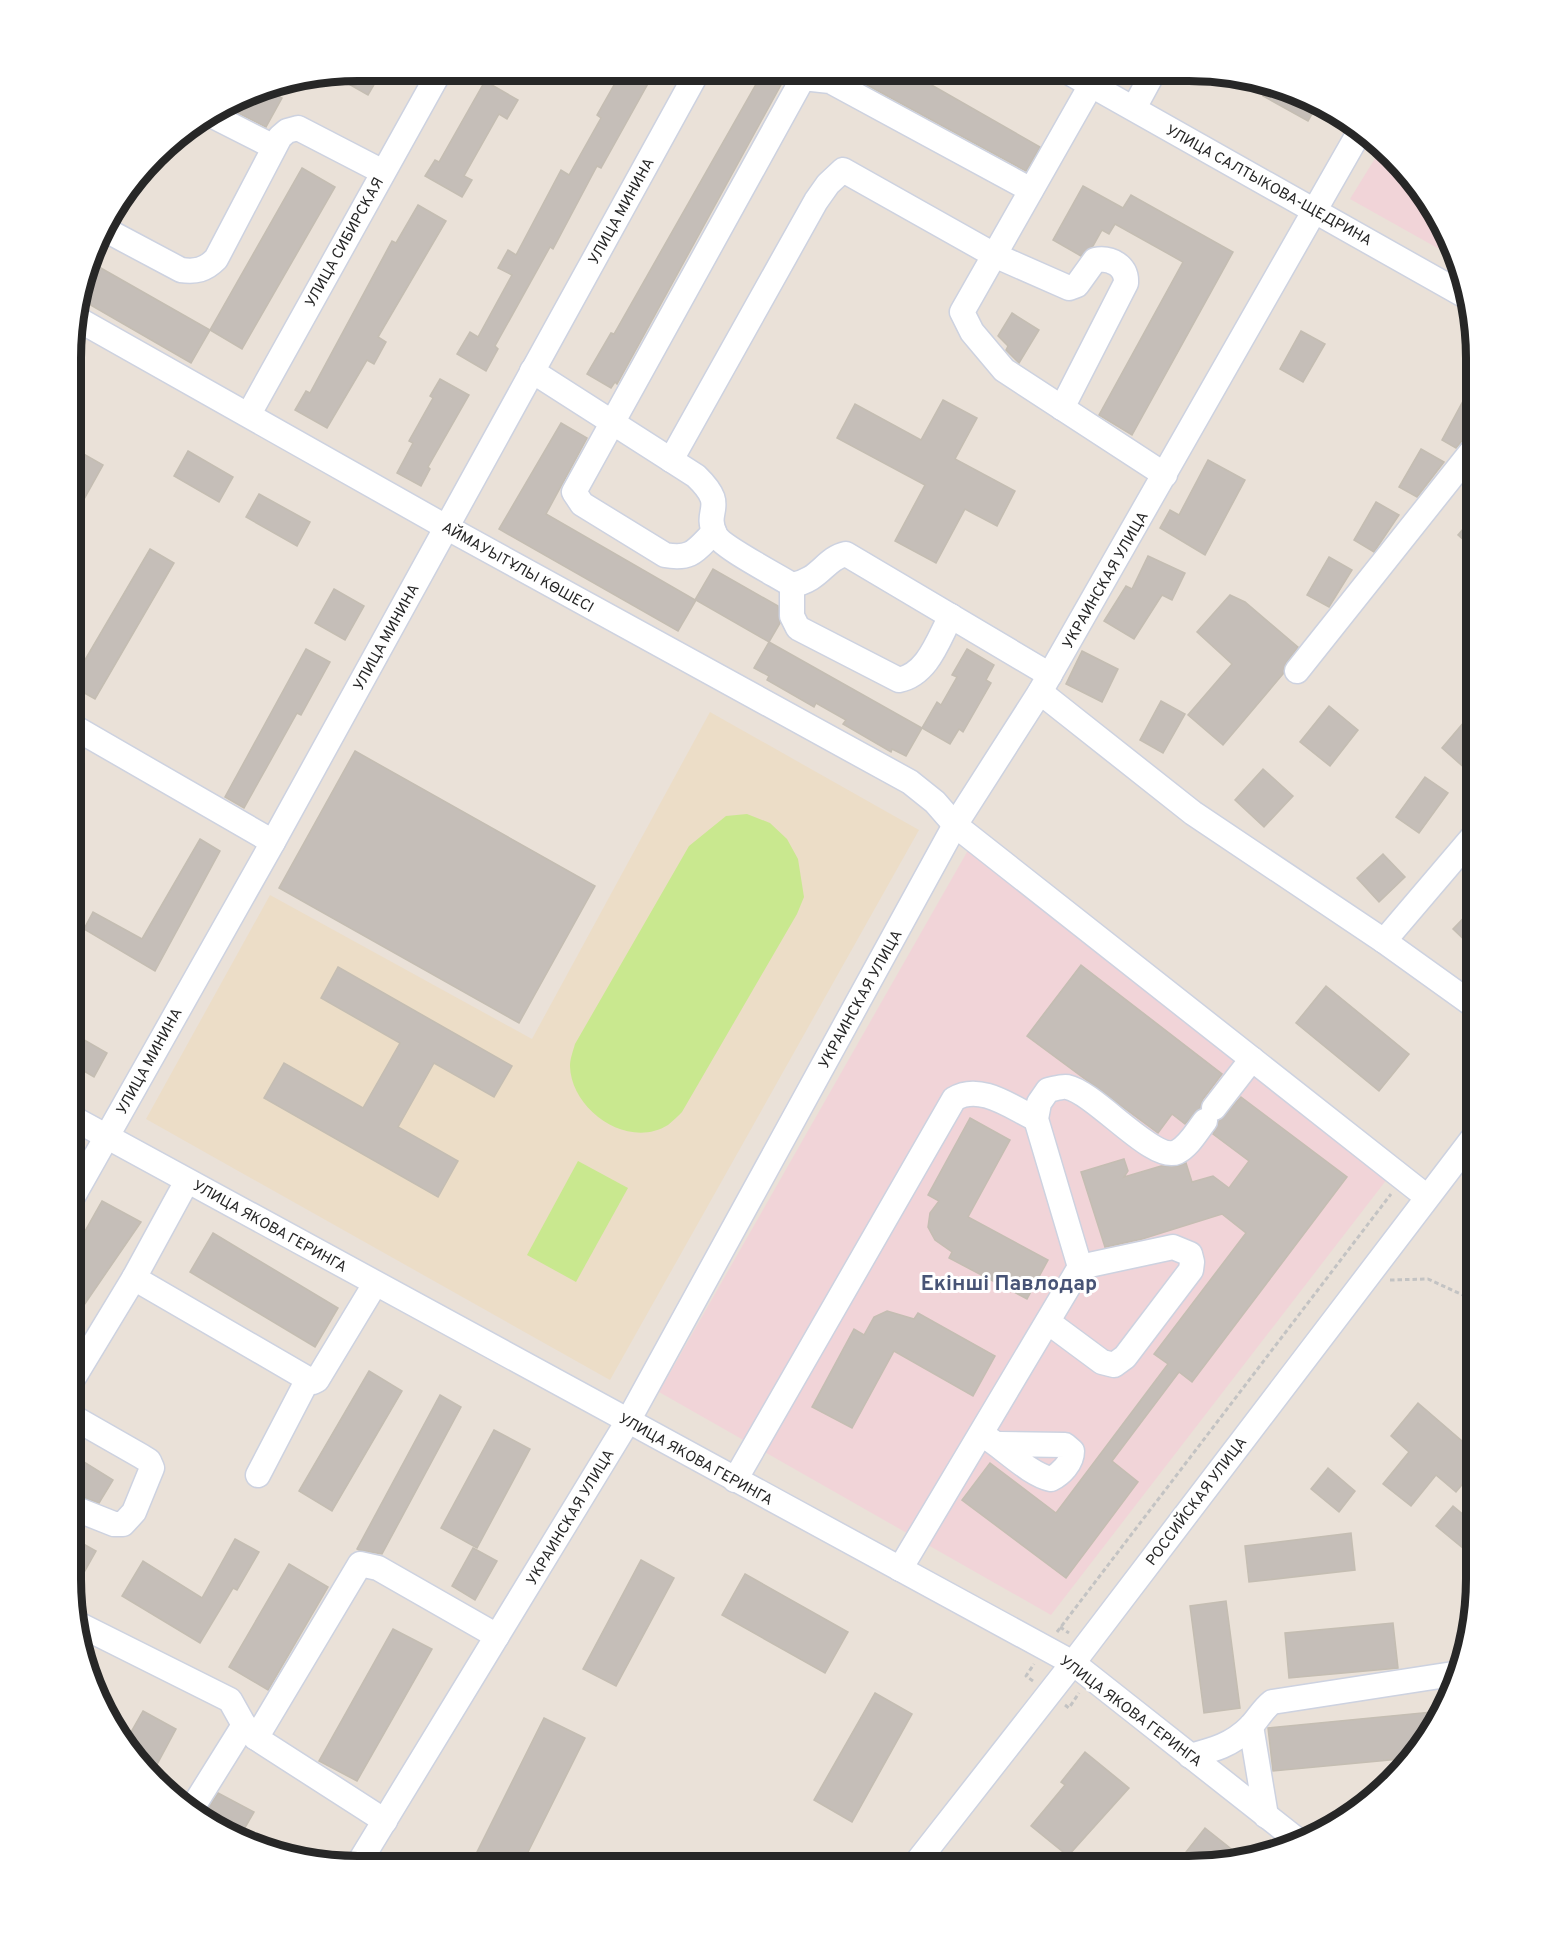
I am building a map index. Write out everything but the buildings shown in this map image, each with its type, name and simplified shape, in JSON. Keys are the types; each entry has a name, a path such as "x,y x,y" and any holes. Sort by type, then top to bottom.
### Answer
{"street":[{"name":"УЛИЦА СИБИРСКАЯ","path":"249,414 434,81"},
{"name":"УЛИЦА МИНИНА","path":"81,1182 273,842 693,81"},
{"path":"714,532 691,555 680,557 665,555 582,504 574,492 801,81"},
{"path":"830,81 1031,190"},
{"name":"УЛИЦА САЛТЫКОВА-ЩЕДРИНА","path":"1084,81 1458,292"},
{"path":"1134,108 1149,81"},
{"path":"1091,85 962,312 972,332 1004,370 1165,475"},
{"path":"218,119 274,147"},
{"path":"111,233 181,270 195,271 208,267 216,259 274,147 287,131 298,128 383,172"},
{"name":"УКРАИНСКАЯ УЛИЦА","path":"363,1856 628,1421 955,825 1045,684 1357,137"},
{"path":"671,460 816,201 828,184 843,170 994,255 1069,288 1077,285 1095,260 1102,258 1122,266 1126,274 1126,283 1062,408"},
{"name":"АЙМАУЫТҰЛЫ КӨШЕСІ","path":"83,322 446,527 910,782 935,802 955,825 1427,1197"},
{"path":"532,371 696,476 712,492 716,508 712,522 718,540 792,585 807,582 837,556 846,554 951,616 1045,684 1193,813 1384,941 1466,1000"},
{"path":"1297,671 1466,459"},
{"path":"792,585 792,616 798,628 899,680 910,678 921,670 951,616"},
{"path":"81,731 273,842"},
{"path":"1384,941 1466,844"},
{"path":"900,1569 991,1439 1048,1322 1080,1267 1036,1119 1039,1103 1048,1090 1066,1087 1087,1097 1153,1148 1166,1154 1176,1152 1186,1145 1252,1059"},
{"path":"735,1480 954,1099 965,1092 978,1092 1036,1119"},
{"name":"УЛИЦА ЯКОВА ГЕРИНГА","path":"81,1123 1073,1663 1292,1836"},
{"name":"РОССИЙСКАЯ УЛИЦА","path":"922,1856 1073,1663 1466,1147"},
{"path":"81,1365 134,1278 187,1181"},
{"path":"1048,1322 1102,1362 1114,1365 1125,1358 1191,1270 1192,1262 1190,1254 1173,1247 1080,1267"},
{"path":"134,1278 307,1381 317,1380 375,1284"},
{"path":"258,1475 307,1381"},
{"path":"81,1422 149,1461 152,1468 134,1512 123,1524 114,1524 81,1511"},
{"path":"196,1804 250,1731 360,1564 378,1568 497,1636"},
{"path":"85,1628 230,1700 250,1731 385,1821"},
{"path":"1190,1756 1227,1744 1251,1726 1264,1708 1282,1699 1449,1675"},
{"path":"1251,1726 1266,1816"}],"path":[{"path":"1060,1627 1404,1178"},
{"path":"1363,1281 1428,1279 1466,1296"}],"shaded area":[{"path":"1377,155 1409,189 1429,220 1445,252 1350,199"},
{"path":"710,712 919,830 610,1380 146,1119 270,895 532,1039"},
{"path":"979,831 1401,1161 1051,1615 659,1392"}],"green space":[{"path":"747,814 770,823 787,839 798,859 804,897 797,914 682,1112 668,1125 652,1131 636,1133 620,1129 591,1111 580,1097 573,1082 570,1066 575,1044 689,846 726,816"},
{"path":"578,1161 628,1188 576,1282 527,1255"}],"district":[{"name":"Екінші Павлодар","path":"1009,1283"}]}
